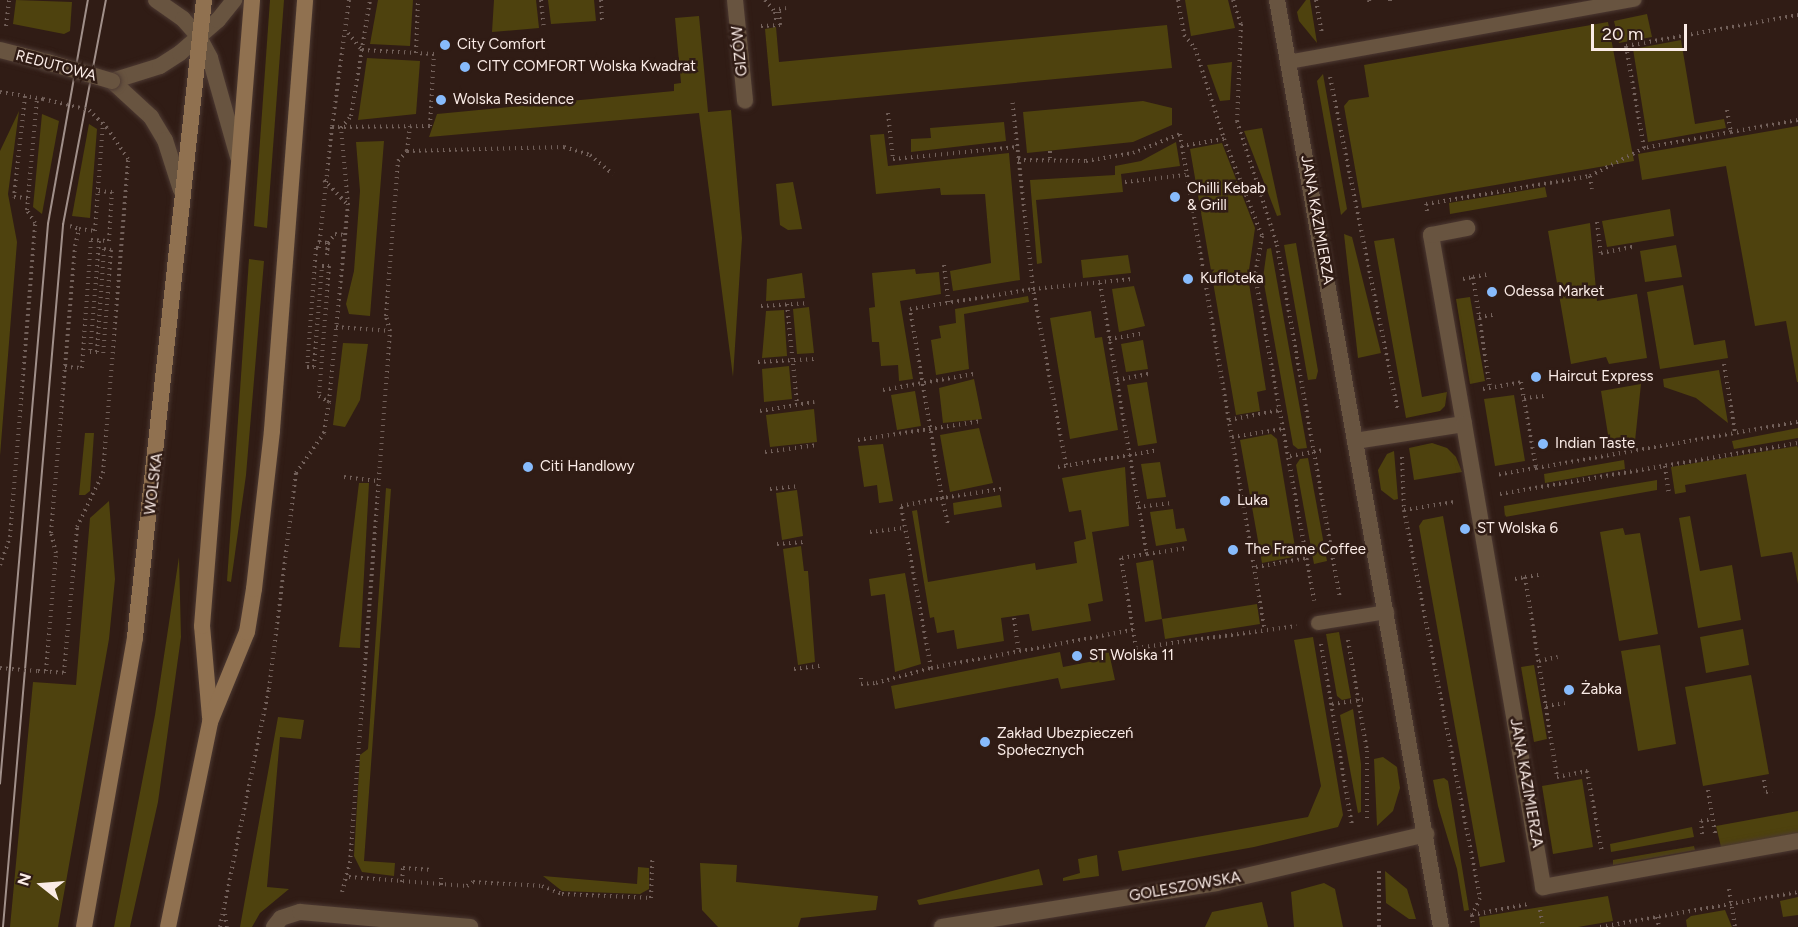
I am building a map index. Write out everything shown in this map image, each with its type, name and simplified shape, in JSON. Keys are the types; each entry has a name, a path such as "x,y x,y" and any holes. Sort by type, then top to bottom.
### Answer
{"main road":[{"name":"WOLSKA","path":"84,927 135,637 157,466 181,190 204,0"},
{"path":"210,722 202,626 252,0"},
{"path":"168,927 210,722 247,632 254,589 272,430 305,0"}],"street":[{"path":"156,0 183,19 199,37 210,58 239,161"},
{"name":"REDUTOWA","path":"112,81 160,66 199,37 234,0"},
{"name":"GIZÓW","path":"735,0 745,101"},
{"name":"JANA KAZIMIERZA","path":"1277,0 1441,927"},
{"name":"REDUTOWA","path":"0,50 112,81 145,111 165,140 181,190"},
{"path":"1431,235 1459,230"},
{"name":"JANA KAZIMIERZA","path":"1431,235 1543,887 1798,841"},
{"path":"1356,441 1464,424"},
{"name":"GOLESZOWSKA","path":"942,927 1216,883 1426,834"},
{"path":"274,927 281,918 300,912 470,927"}],"lane":[{"path":"1288,62 1634,0"},
{"path":"1318,623 1387,612"}],"path":[{"path":"6,26 9,0"},
{"path":"329,402 319,396 329,266 322,266 314,367 307,367 314,248 319,242 324,180 347,32 349,0"},
{"path":"220,927 269,688 296,473 324,434 348,205 341,128 351,116 370,0"},
{"path":"416,53 418,0"},
{"path":"541,0 544,28"},
{"path":"600,0 602,22"},
{"path":"765,0 775,12 777,25"},
{"path":"1178,0 1184,35 1195,48 1224,139 1262,236 1256,275 1283,429 1290,456 1352,826"},
{"path":"1233,0 1241,24 1237,121 1277,245 1367,751 1367,822 1379,871 1378,927"},
{"path":"1316,0 1356,220 1389,352 1401,433 1404,510 1480,898 1472,915 1473,927"},
{"path":"777,25 778,9 786,8"},
{"path":"1644,148 1626,46 1798,15"},
{"path":"765,26 777,25"},
{"path":"332,127 430,126 434,54 362,50 347,32"},
{"path":"0,92 44,99 89,110 103,121 128,159 103,473 77,527 64,673 0,668"},
{"path":"25,96 14,197 28,198"},
{"path":"0,564 10,537 34,223 27,210 37,98"},
{"path":"1012,100 1033,289 1066,465"},
{"path":"1727,110 1731,132"},
{"path":"888,113 893,159 1017,147"},
{"path":"1431,235 1426,204 1590,176 1644,148 1798,120"},
{"path":"70,226 95,231 103,121"},
{"path":"331,916 348,877 390,332 386,316 399,161 407,151 410,126"},
{"path":"1018,160 1050,158 1086,161 1133,153 1180,134 1265,630"},
{"path":"1182,146 1224,139"},
{"path":"407,151 564,147 590,155 613,174"},
{"path":"1050,151 1050,158"},
{"path":"1125,182 1186,175"},
{"path":"1590,176 1592,189"},
{"path":"324,180 348,205"},
{"path":"65,367 82,368 91,240 109,241 112,192 98,191"},
{"path":"1447,201 1459,230 1461,279 1490,274"},
{"path":"1597,222 1601,253 1633,247"},
{"path":"34,223 40,223"},
{"path":"46,671 56,553 51,533 79,229"},
{"path":"109,231 116,232"},
{"path":"319,242 328,243 327,255 328,243 335,234 345,235"},
{"path":"99,241 90,352 97,352 104,249 111,250 103,357"},
{"path":"944,265 949,303"},
{"path":"1473,277 1490,388"},
{"path":"948,524 910,309 1033,289 1133,279"},
{"path":"1100,283 1147,554"},
{"path":"760,306 809,303"},
{"path":"787,304 797,405"},
{"path":"1479,317 1497,314"},
{"path":"336,327 390,332"},
{"path":"1109,339 1142,334"},
{"path":"758,362 814,359"},
{"path":"1724,364 1735,432"},
{"path":"883,390 974,374"},
{"path":"1117,380 1149,375"},
{"path":"1481,401 1479,390 1521,382 1536,468"},
{"path":"1524,398 1544,396"},
{"path":"760,411 814,402"},
{"path":"1229,420 1280,410"},
{"path":"858,440 982,421"},
{"path":"1494,476 1798,422"},
{"path":"1232,437 1283,429"},
{"path":"1497,495 1798,443"},
{"path":"765,452 818,445"},
{"path":"1058,467 1158,450"},
{"path":"1290,456 1324,450"},
{"path":"1492,465 1499,504"},
{"path":"1665,466 1669,495"},
{"path":"344,477 377,481"},
{"path":"770,489 797,486"},
{"path":"931,669 901,506 1001,489"},
{"path":"1138,507 1171,503"},
{"path":"870,532 905,528"},
{"path":"777,544 804,542"},
{"path":"1188,548 1121,558 1136,648 1318,623"},
{"path":"1256,567 1307,558"},
{"path":"1509,568 1511,579 1543,574"},
{"path":"1525,577 1557,777 1587,771 1606,877"},
{"path":"1014,618 1019,652"},
{"path":"861,678 861,684 876,683 931,669 1132,630"},
{"path":"1539,661 1558,657"},
{"path":"794,669 820,666"},
{"path":"1332,704 1366,699"},
{"path":"1546,706 1565,703"},
{"path":"1764,780 1766,792 1772,791"},
{"path":"1708,790 1714,826"},
{"path":"1701,828 1701,821 1713,819"},
{"path":"348,877 441,885 467,886 472,882 542,886 562,894 651,898 652,860"},
{"path":"402,882 403,868 429,870"},
{"path":"441,878 441,885"},
{"path":"1729,889 1735,927"},
{"path":"1600,927 1798,892"},
{"path":"1472,915 1538,902 1543,927"},
{"path":"225,910 227,927"},
{"path":"1657,917 1659,927"}],"shaded area":[{"path":"16,0 72,2 70,31 64,34 13,24"},
{"path":"270,0 284,0 267,228 254,226"},
{"path":"378,0 413,0 410,46 370,44"},
{"path":"494,0 536,0 539,28 492,32"},
{"path":"548,0 594,0 596,21 551,24"},
{"path":"1185,0 1228,0 1235,28 1191,36"},
{"path":"1306,0 1310,0 1317,43 1299,21 1297,12"},
{"path":"1647,14 1652,37 1619,43 1614,21"},
{"path":"699,16 708,112 731,110 742,238 733,377 699,113 429,137 437,114 674,91 674,84 681,83 675,18"},
{"path":"1608,22 1634,161 1362,208 1344,106 1349,100 1369,97 1364,65"},
{"path":"1167,25 1172,68 772,106 765,29 776,27 779,62"},
{"path":"1681,40 1695,124 1724,119 1726,128 1648,142 1633,49"},
{"path":"367,58 420,61 416,114 358,120"},
{"path":"1232,62 1230,100 1220,101 1207,65"},
{"path":"1323,74 1347,209 1341,215 1317,81"},
{"path":"1143,101 1172,108 1172,125 1133,142 1027,153 1023,112"},
{"path":"19,111 8,194 17,242 0,456 0,151"},
{"path":"42,114 59,121 42,214 33,207"},
{"path":"1004,122 1006,141 911,152 911,139 931,138 930,128"},
{"path":"89,124 97,129 90,218 72,216"},
{"path":"1798,126 1797,382 1786,321 1755,326 1726,166 1642,180 1638,154"},
{"path":"1262,128 1281,215 1277,216 1244,131"},
{"path":"884,134 888,166 1009,153 1020,280 953,291 950,271 991,263 985,194 941,195 940,188 876,194 870,135"},
{"path":"384,141 370,316 349,314 346,304 354,271 360,191 356,142"},
{"path":"1176,142 1180,166 1121,174 1123,192 1036,200 1042,263 1037,264 1030,180 1115,175 1115,166 1141,161"},
{"path":"1222,143 1255,228 1248,277 1266,390 1257,392 1260,411 1236,415 1190,149"},
{"path":"793,182 802,229 788,230 780,225 776,184"},
{"path":"1545,187 1547,197 1450,214 1449,203"},
{"path":"1670,209 1674,236 1607,247 1602,221"},
{"path":"1590,223 1597,301 1637,294 1647,358 1609,364 1606,357 1571,364 1548,231"},
{"path":"1344,234 1352,237 1381,353 1358,358"},
{"path":"1394,238 1422,397 1447,392 1445,406 1440,411 1406,418 1374,241"},
{"path":"1296,243 1318,371 1316,379 1308,380 1284,245"},
{"path":"1676,245 1682,277 1645,282 1640,251"},
{"path":"1271,248 1307,448 1298,449 1293,445 1263,278 1267,249"},
{"path":"1128,255 1131,273 1083,278 1081,260"},
{"path":"249,259 264,261 246,475 231,582 227,581"},
{"path":"915,269 916,274 939,272 941,294 900,301 913,379 899,381 898,365 881,366 879,342 872,342 869,308 875,307 872,273"},
{"path":"802,273 805,298 766,301 767,279"},
{"path":"1683,285 1694,345 1725,340 1728,358 1660,369 1647,292"},
{"path":"1134,286 1145,326 1119,332 1112,289"},
{"path":"1028,296 1029,302 964,314 969,369 936,375 931,340 941,338 939,326 956,323 955,309"},
{"path":"1470,297 1485,381 1470,384 1456,299"},
{"path":"809,307 814,353 797,354 793,309"},
{"path":"784,310 787,356 762,358 766,311"},
{"path":"1091,311 1095,338 1102,337 1118,430 1070,439 1050,318"},
{"path":"1143,340 1148,369 1126,372 1121,344"},
{"path":"343,343 368,344 360,400 345,427 333,425"},
{"path":"789,366 792,399 764,402 762,369"},
{"path":"1719,370 1728,423 1696,398 1664,387 1663,379"},
{"path":"974,379 982,419 943,423 939,388"},
{"path":"1147,382 1157,443 1138,446 1127,385"},
{"path":"1641,384 1635,441 1610,447 1601,391"},
{"path":"915,391 921,426 897,430 891,395"},
{"path":"1514,395 1525,461 1495,466 1484,399"},
{"path":"814,409 817,442 770,447 766,415"},
{"path":"979,428 993,483 950,492 940,435"},
{"path":"1798,428 1798,438 1734,449 1732,441"},
{"path":"85,433 94,433 90,491 85,495 79,495"},
{"path":"1271,434 1277,439 1296,553 1293,557 1262,563 1240,440"},
{"path":"1432,443 1447,448 1456,457 1462,472 1414,480 1409,448"},
{"path":"883,444 893,501 879,503 877,485 864,487 858,446"},
{"path":"1797,446 1798,584 1792,552 1761,557 1746,474 1685,485 1686,492 1675,494 1671,467"},
{"path":"1394,451 1398,499 1394,500 1381,490 1378,470 1387,454"},
{"path":"1308,458 1327,561 1314,564 1296,465 1300,459"},
{"path":"1624,460 1625,469 1545,483 1544,474"},
{"path":"1160,462 1166,497 1147,499 1141,464"},
{"path":"1125,467 1129,526 1092,532 1103,601 1088,604 1091,621 1032,631 1029,614 1001,618 1004,641 957,649 954,630 937,633 934,617 930,618 912,511 917,510 928,582 1035,563 1036,570 1077,563 1074,542 1086,539 1081,510 1069,512 1062,478"},
{"path":"1657,480 1657,490 1505,517 1504,506"},
{"path":"359,483 369,483 360,648 339,647"},
{"path":"386,488 391,489 364,861 395,863 394,876 362,872 354,856 360,755 368,749"},
{"path":"797,490 803,536 782,540 776,493"},
{"path":"1000,495 1002,507 954,515 953,503"},
{"path":"109,501 115,579 109,639 58,927 10,927 33,682 76,685 90,518"},
{"path":"1173,509 1176,529 1184,528 1187,541 1156,546 1150,512"},
{"path":"1443,516 1505,862 1480,867 1419,526 1423,520"},
{"path":"1690,516 1700,571 1732,565 1741,620 1698,628 1679,518"},
{"path":"1623,528 1625,535 1640,533 1658,634 1619,641 1600,532"},
{"path":"801,546 804,571 808,571 815,662 798,665 783,549"},
{"path":"179,557 181,637 158,802 130,927 114,927 155,715"},
{"path":"1153,560 1162,619 1145,622 1136,563"},
{"path":"905,573 921,664 895,672 885,594 871,596 869,579"},
{"path":"1257,604 1260,624 1165,639 1162,619"},
{"path":"1743,629 1749,665 1706,673 1700,637"},
{"path":"1339,632 1351,698 1342,700 1337,696 1326,634"},
{"path":"1313,637 1343,815 1338,827 1254,847 1122,871 1118,851 1308,817 1321,786 1294,640"},
{"path":"1660,645 1676,744 1638,751 1621,651"},
{"path":"1108,648 1115,680 1061,689 1058,678 895,709 891,686 1060,652 1063,667 1094,661 1093,651"},
{"path":"1534,665 1547,739 1534,742 1521,667"},
{"path":"1751,675 1769,774 1703,786 1685,687"},
{"path":"1353,709 1361,764 1361,812 1358,813 1340,715"},
{"path":"278,717 304,720 301,739 280,737 267,887 289,889 260,913 252,927 240,927"},
{"path":"1383,757 1397,767 1400,788 1393,811 1377,826 1374,759"},
{"path":"1444,778 1448,781 1469,910 1464,911 1457,869 1438,806 1433,780"},
{"path":"1582,779 1593,847 1553,854 1542,786"},
{"path":"1798,811 1798,833 1721,847 1716,826"},
{"path":"1692,827 1694,837 1611,852 1610,844"},
{"path":"1694,846 1695,850 1613,865 1613,860"},
{"path":"1097,855 1099,876 1063,881 1063,878 1080,873 1078,859"},
{"path":"700,863 737,865 736,882 878,896 876,910 801,918 798,927 718,927 702,910"},
{"path":"638,867 649,868 649,889 640,894 562,891 543,876 637,884"},
{"path":"1039,869 1043,885 919,905 917,900"},
{"path":"1385,871 1407,889 1416,919 1409,919 1386,903"},
{"path":"1324,883 1335,889 1343,927 1294,927 1291,892"},
{"path":"1608,896 1613,921 1578,927 1480,927 1479,917"},
{"path":"1798,897 1798,915 1783,917 1780,901"},
{"path":"1262,902 1268,927 1205,927 1212,912"},
{"path":"1725,910 1732,927 1687,927 1686,920 1691,916"}],"tram line":[{"path":"0,784 48,224 88,0"},
{"path":"3,927 63,225 106,0"}],"place":[{"name":"City Comfort","path":"445,45"},
{"name":"CITY COMFORT Wolska Kwadrat","path":"465,67"},
{"name":"Wolska Residence","path":"441,100"},
{"name":"Chilli Kebab & Grill","path":"1175,197"},
{"name":"Kufloteka","path":"1188,279"},
{"name":"Odessa Market","path":"1492,292"},
{"name":"Haircut Express","path":"1536,377"},
{"name":"Indian Taste","path":"1543,444"},
{"name":"Citi Handlowy","path":"528,467"},
{"name":"Luka","path":"1225,501"},
{"name":"ST Wolska 6","path":"1465,529"},
{"name":"The Frame Coffee","path":"1233,550"},
{"name":"ST Wolska 11","path":"1077,656"},
{"name":"Żabka","path":"1569,690"},
{"name":"Zakład Ubezpieczeń Społecznych","path":"985,742"}]}
